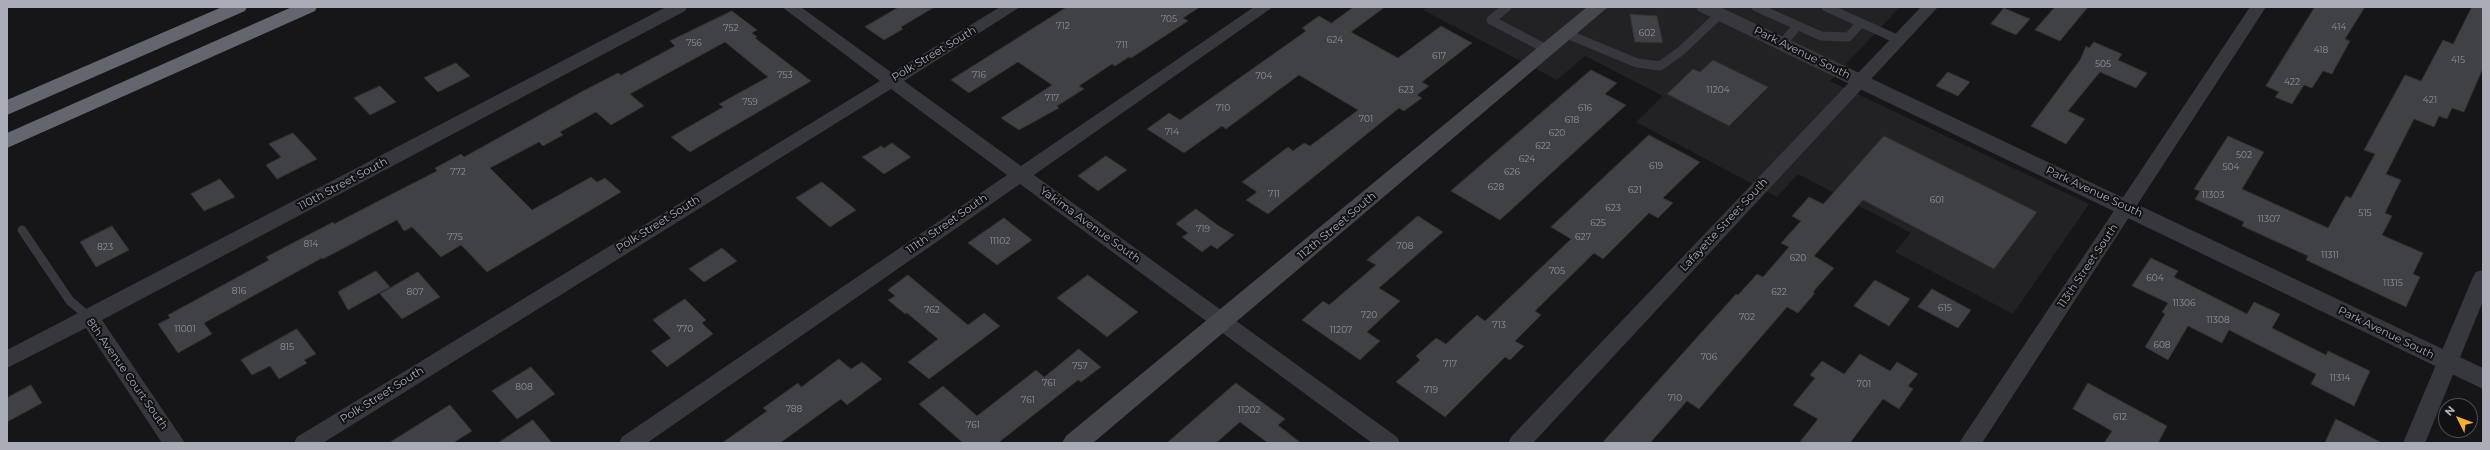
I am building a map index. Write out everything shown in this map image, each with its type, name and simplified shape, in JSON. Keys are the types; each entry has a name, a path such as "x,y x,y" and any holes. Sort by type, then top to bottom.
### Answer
{"highway":[{"path":"7,108 238,7"},
{"path":"7,141 308,7"}],"main road":[{"name":"112th Street South","path":"1075,443 1598,7"}],"street":[{"name":"110th Street South","path":"7,360 679,7"},
{"name":"Yakima Avenue South","path":"790,7 892,79 1389,443"},
{"name":"Polk Street South","path":"305,443 892,79 1012,7"},
{"name":"111th Street South","path":"630,443 1265,7"},
{"name":"Lafayette Street South","path":"1519,443 1930,7"},
{"name":"113th Street South","path":"1970,443 2258,7"},
{"name":"Park Avenue South","path":"1713,10 2127,207 2483,379"},
{"path":"2414,443 2449,363 2483,277"},
{"name":"8th Avenue Court South","path":"89,317 174,443"}],"lane":[{"path":"1507,7 1491,20 1548,50"},
{"path":"1756,7 1820,36 1848,37 1861,23"},
{"path":"1826,7 1899,40"},
{"path":"1567,34 1637,63 1660,66 1681,51 1713,10"},
{"path":"1782,44 1797,26"},
{"name":"8th Avenue Court South","path":"22,230 70,301 89,317"}],"shaded area":[{"path":"1428,7 1900,7 1830,81 2089,204 2013,314 1895,252 1911,233 1798,174 1777,197 1636,122 1663,96 1585,56 1557,80 1423,10"}],"building":[{"path":"899,7 933,8 901,27 903,29 884,40 865,27"},
{"path":"1067,7 1200,7 1183,18 1188,21 1131,58 1129,57 1115,66 1112,64 1079,86 1084,89 1057,106 1059,108 1019,130 1001,118 1052,85 1018,62 969,93 951,80"},
{"path":"1354,7 1385,7 1351,32 1398,58 1441,26 1472,43 1422,82 1429,86 1417,95 1422,98 1404,111 1399,108 1268,214 1246,200 1257,192 1242,182 1288,147 1293,151 1304,143 1310,146 1358,110 1299,75 1226,129 1222,126 1184,153 1147,129 1169,113 1180,120 1306,31 1302,28 1319,16 1331,23"},
{"path":"2055,7 2088,7 2060,41 2035,30"},
{"path":"2315,7 2365,7 2345,39 2350,41 2332,74 2323,71 2312,88 2304,85 2292,104 2275,97 2279,92 2266,86"},
{"path":"2472,7 2483,7 2483,68 2464,112 2452,108 2447,119 2439,116 2434,127 2414,119 2386,174 2401,180 2385,213 2392,216 2382,235 2423,253 2413,274 2420,277 2406,307 2306,260 2308,256 2242,226 2244,222 2195,199 2200,191 2194,189 2228,136 2264,152 2242,189 2328,228 2346,196 2351,198 2375,154 2364,150 2405,75 2421,81 2443,40 2453,44"},
{"path":"2004,8 2030,19 2016,35 1991,24"},
{"path":"732,11 757,30 752,33 757,37 755,38 811,81 690,152 671,137 723,107 719,104 768,77 725,42 630,94 644,106 611,125 596,112 560,132 563,135 543,146 539,142 490,168 532,210 591,177 597,182 605,178 621,192 487,272 461,245 441,257 412,227 404,231 397,220 323,259 322,258 204,323 212,334 178,353 158,324 170,318 168,315 269,260 266,257 437,171 435,168 461,154 464,157 618,73 621,75 675,46 670,41"},
{"path":"1630,14 1657,16 1663,43 1635,42"},
{"path":"2094,42 2122,54 2118,60 2147,73 2136,88 2100,72 2068,111 2085,119 2066,144 2031,126 2080,60 2086,46 2089,48"},
{"path":"1713,60 1768,87 1729,126 1667,94 1693,69 1700,72"},
{"path":"456,63 470,76 438,92 424,78"},
{"path":"1591,70 1617,83 1605,94 1626,105 1500,220 1451,191"},
{"path":"1948,72 1970,82 1958,96 1936,86"},
{"path":"380,86 396,102 370,115 354,98"},
{"path":"293,133 317,159 277,179 266,165 281,157 269,144"},
{"path":"1649,135 1700,162 1663,198 1673,203 1658,218 1649,213 1603,259 1594,253 1535,311 1541,315 1515,341 1524,346 1510,360 1505,357 1445,417 1396,382 1420,360 1416,356 1436,338 1446,344 1477,315 1485,321 1571,239 1551,227"},
{"path":"1884,136 2037,212 1994,269 1863,200 1814,256 1834,268 1813,292 1815,293 1798,313 1787,307 1699,409 1687,401 1650,443 1602,443 1736,294 1738,295 1757,274 1763,277 1789,247 1781,243 1801,221 1792,216 1809,197 1823,204"},
{"path":"892,143 911,157 884,174 862,157 881,146 884,148"},
{"path":"1106,156 1127,170 1098,191 1078,176"},
{"path":"220,179 235,197 204,211 191,194"},
{"path":"822,182 856,210 830,227 796,198"},
{"path":"1196,209 1234,235 1217,249 1211,245 1202,252 1182,237 1188,233 1176,224"},
{"path":"1418,216 1443,232 1379,288 1400,301 1367,332 1380,341 1360,360 1302,320 1323,301 1329,305 1376,265 1367,260"},
{"path":"1004,218 1032,240 997,265 968,243"},
{"path":"112,226 129,250 96,267 80,242"},
{"path":"722,248 737,261 704,282 689,269"},
{"path":"2151,258 2178,271 2174,277 2247,314 2254,302 2280,314 2272,328 2326,355 2328,351 2370,371 2354,406 2311,384 2316,374 2229,330 2222,343 2188,326 2168,360 2145,347 2165,314 2162,312 2168,303 2132,286"},
{"path":"376,271 390,287 348,310 338,292"},
{"path":"418,272 440,297 402,319 380,294"},
{"path":"908,275 968,325 984,313 1000,326 929,379 908,362 938,339 907,313 905,314 888,300 895,296 888,290"},
{"path":"1088,275 1138,312 1107,337 1057,298"},
{"path":"1875,280 1910,299 1889,326 1854,306"},
{"path":"1932,289 1971,310 1958,328 1918,307"},
{"path":"685,299 706,320 702,323 713,334 667,367 651,351 671,338 653,320"},
{"path":"297,329 316,354 304,360 307,363 279,379 270,366 252,375 241,360"},
{"path":"1079,349 1101,367 1081,382 1078,380 998,443 963,443 919,404 943,386 977,416 1036,370 1044,377"},
{"path":"1860,354 1890,371 1897,362 1918,374 1908,386 1913,389 1899,409 1883,399 1850,443 1799,443 1818,419 1793,405 1815,378 1810,375 1822,361 1844,374"},
{"path":"839,359 851,369 862,362 882,379 847,405 841,399 780,443 722,443 767,411 763,408 798,383 801,387"},
{"path":"531,367 555,394 517,419 492,391"},
{"path":"1236,383 1285,419 1278,425 1301,443 1268,443 1240,422 1216,443 1167,443"},
{"path":"2088,383 2167,426 2158,443 2104,443 2112,431 2073,409"},
{"path":"31,385 42,403 7,422 7,398"},
{"path":"450,405 472,431 453,443 389,443"},
{"path":"2336,419 2382,443 2325,443"},
{"path":"533,420 552,443 498,443"}]}
